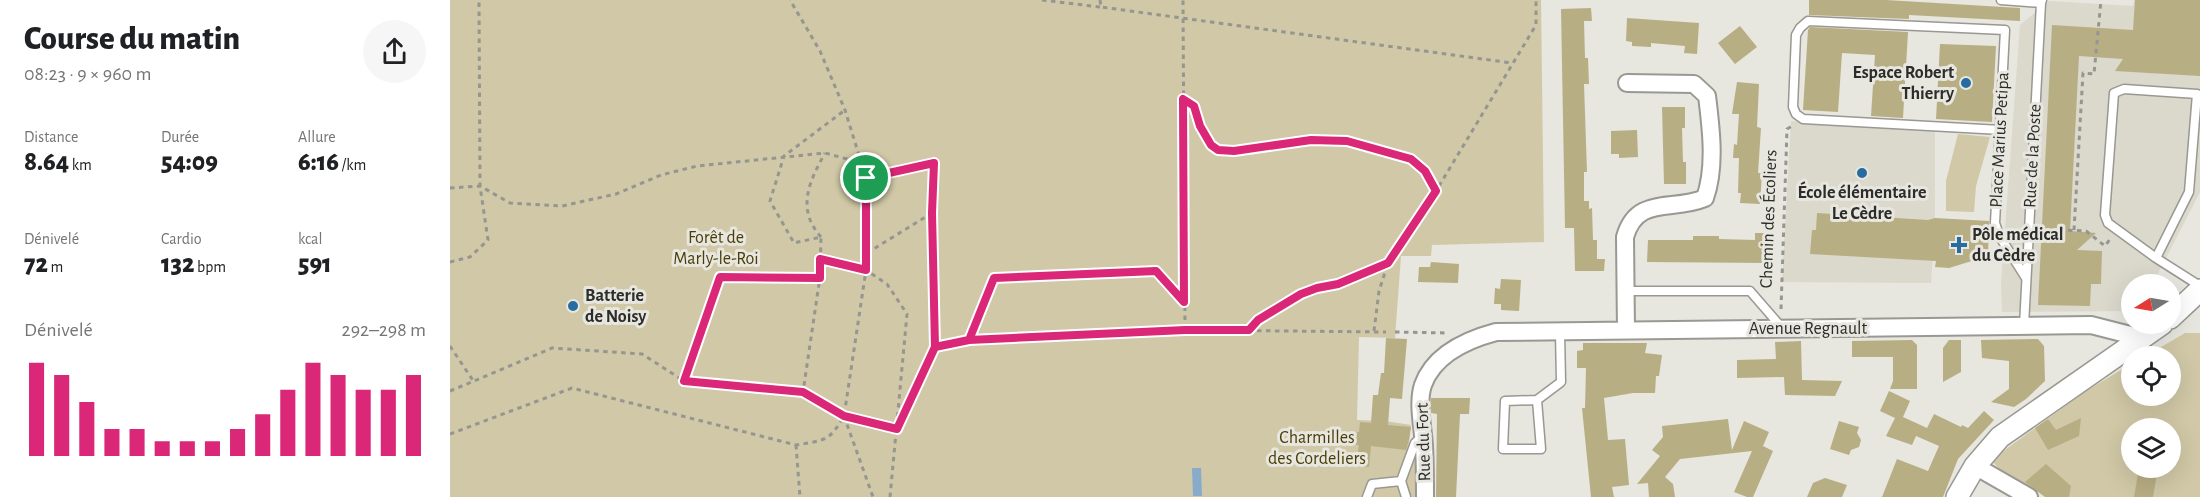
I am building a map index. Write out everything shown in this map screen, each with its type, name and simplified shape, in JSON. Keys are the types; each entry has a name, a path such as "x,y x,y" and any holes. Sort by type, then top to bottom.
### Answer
{"street":[{"path":"1626,330 1625,237 1633,217 1645,210 1693,203 1705,198 1710,183 1711,124 1707,96 1694,84 1627,83"},
{"path":"2181,308 2200,290"},
{"name":"Avenue Regnault","path":"1473,338 1496,332 2091,326 2142,338"},
{"path":"1957,497 1975,466 2000,437 2148,334"},
{"name":"Rue du Fort","path":"1425,497 1423,387 1433,366 1448,353 1473,338"},
{"path":"1975,466 2029,497"}],"lane":[{"path":"2001,0 2042,1"},
{"name":"Rue de la Poste","path":"2024,326 2042,1"},
{"name":"Place Marius Petipa","path":"1803,119 1796,114 1793,108 1796,35 1808,21 2005,30 1995,223 2000,237 2026,278"},
{"path":"2156,258 2189,192 2197,94 2124,89 2114,93 2105,215 2108,224 2156,258 2200,286"},
{"path":"1803,119 2001,130"},
{"path":"1626,291 1750,291 1783,329"},
{"path":"1537,400 1541,449 1503,449 1505,401 1537,400 1561,382 1560,332"},
{"path":"1407,497 1401,481 1415,442 1423,436"},
{"path":"1367,497 1372,484 1401,481"}],"path":[{"path":"450,262 470,257 488,240 480,186 479,0"},
{"path":"450,434 572,388 796,444 819,441 832,435 844,416 866,270 866,178 845,110 820,51 790,0"},
{"path":"1042,0 1512,63"},
{"path":"1100,0 1101,7"},
{"path":"1184,0 1185,330"},
{"path":"1374,331 1379,291 1388,263 1436,191 1536,25 1536,0"},
{"path":"2074,230 2083,73 2094,74 2101,0"},
{"path":"1183,99 1194,106 1200,126 1211,145 1218,150 1234,151 1311,140 1347,141 1411,159 1425,171 1436,191"},
{"path":"821,237 794,243 770,201 784,156 845,110"},
{"name":"Chemin des Écoliers","path":"1783,329 1780,302 1786,129 1803,119"},
{"path":"450,188 480,186 510,203 562,206 616,195 661,175 697,166 825,153 847,159 866,178"},
{"path":"803,392 820,278 821,237 811,226 806,196 814,173 825,153"},
{"path":"866,178 934,163 932,213 935,347 897,429"},
{"path":"867,253 932,213"},
{"path":"2029,226 2041,229 2086,231 2105,246 2111,237"},
{"path":"820,259 866,270 887,284 908,314 890,497"},
{"path":"1249,330 1258,320 1301,294 1338,284 1388,263"},
{"path":"969,340 994,278 1156,271 1184,302"},
{"path":"684,381 720,277 820,278"},
{"path":"935,347 969,340 1185,330 1386,332"},
{"path":"1395,332 1458,333 1473,338"},
{"path":"450,346 474,382"},
{"path":"450,391 552,348 642,354 684,381 803,392 844,416 897,429"},
{"path":"844,416 873,497"},
{"path":"796,444 800,497"}],"shaded area":[{"path":"2134,0 2200,0 2200,192 2158,274 2121,274 2121,311 2002,312 2001,283 2020,25 2049,1 2133,6"},
{"name":"École élémentaire Le Cèdre","path":"1791,121 1935,129 1935,218 1931,283 1782,282"}],"green space":[{"name":"Forêt de Marly-le-Roi","path":"450,0 1541,0 1544,242 1432,245 1431,256 1401,256 1395,338 1359,337 1357,420 1411,425 1408,450 1418,452 1421,497 450,497"},
{"path":"1958,134 1990,137 1976,186 1974,212 1946,211 1946,181"},
{"path":"2185,333 2200,333 2200,497 2047,497 2001,471 1991,460 2086,391 2121,370 2121,406 2181,406 2181,346 2163,346"}],"water":[{"path":"1192,468 1201,468 1202,496 1193,496"}],"building":[{"path":"1809,0 1886,0 2020,8 2020,21 1909,15 1909,19 1809,15"},
{"path":"2135,0 2200,0 2200,76 2115,71 2123,59 2079,56 2070,231 2096,233 2077,250 2102,251 2101,284 2091,284 2090,306 2038,305 2052,25 2133,30"},
{"path":"1591,8 1592,21 1584,21 1585,58 1588,58 1589,84 1584,84 1587,172 1584,172 1584,201 1589,201 1589,209 1592,208 1593,240 1597,240 1597,259 1605,259 1604,271 1575,271 1574,228 1565,228 1561,9"},
{"path":"1627,18 1699,23 1697,54 1684,53 1685,46 1651,43 1651,47 1632,46 1632,42 1626,41"},
{"path":"1740,26 1757,47 1735,64 1718,43"},
{"path":"1810,27 1908,32 1903,118 1871,116 1875,55 1842,53 1838,112 1803,110"},
{"name":"Espace Robert Thierry","path":"1940,44 1996,46 1992,122 1936,119"},
{"path":"1737,82 1759,84 1757,127 1761,128 1758,173 1762,173 1760,204 1740,203 1741,193 1738,193 1739,158 1733,158 1734,144 1737,145 1739,114 1732,114"},
{"path":"1662,107 1685,107 1685,128 1682,128 1686,184 1664,184"},
{"path":"1637,130 1638,157 1619,158 1619,154 1611,154 1611,131"},
{"path":"1817,213 1928,220 1935,218 1989,221 1988,256 1949,268 1935,267 1936,261 1810,254 1812,230 1816,230"},
{"path":"1755,233 1768,233 1768,263 1647,262 1648,240 1693,240 1693,236 1719,236 1719,239 1755,240"},
{"path":"1431,262 1459,264 1458,283 1418,282 1419,267 1430,267"},
{"path":"1501,279 1521,280 1519,311 1501,310 1501,304 1494,304 1495,288 1500,289"},
{"path":"1386,338 1407,339 1402,399 1390,398 1388,425 1411,427 1409,440 1406,450 1371,446 1369,467 1356,466 1359,445 1356,445 1357,432 1359,432 1360,422 1371,423 1373,395 1378,395 1381,373 1384,373"},
{"path":"2038,339 2044,346 2045,381 2014,407 1991,402 2009,389 2009,361 1982,358 1981,340"},
{"path":"1912,340 1917,345 1917,389 1890,389 1893,381 1893,357 1852,357 1852,341"},
{"path":"1949,340 1961,340 1961,372 1943,382 1943,348"},
{"path":"1801,341 1802,380 1842,381 1835,396 1785,395 1784,377 1737,378 1737,360 1776,359 1775,342"},
{"path":"1583,343 1647,343 1645,353 1662,355 1659,376 1656,376 1655,393 1633,393 1604,398 1608,440 1625,439 1629,485 1612,487 1614,497 1591,497 1582,408 1585,408 1586,368 1577,368 1577,351 1583,350"},
{"path":"1889,391 1910,401 1903,417 1927,428 1934,414 1968,428 1984,411 1994,420 1958,459 1943,497 1882,497 1897,459 1928,471 1939,446 1916,436 1912,445 1886,436 1895,418 1880,411"},
{"path":"1431,398 1470,398 1469,414 1460,414 1456,497 1436,497 1437,414 1431,413"},
{"path":"2081,418 2079,436 2048,450 2035,428 2048,419 2056,430"},
{"path":"1728,419 1732,450 1744,421 1769,432 1763,446 1773,451 1753,497 1734,492 1752,451 1680,459 1665,477 1673,484 1675,497 1649,497 1648,483 1637,484 1660,456 1652,450 1663,437 1662,426"},
{"path":"1839,421 1859,427 1857,433 1861,440 1859,447 1851,450 1849,455 1830,449"},
{"path":"2046,464 2071,486 2069,497 2045,497 2025,482"},
{"path":"1825,478 1847,485 1842,497 1807,497 1813,483"},
{"path":"2137,478 2156,478 2153,497 2134,497"}],"place":[{"name":"Espace Robert Thierry","path":"1966,83"},
{"name":"École élémentaire Le Cèdre","path":"1862,173"},
{"name":"Pôle médical du Cèdre","path":"1959,245"},
{"name":"Batterie de Noisy","path":"573,306"}],"route":[{"path":"866,178 866,270 820,259 820,278 720,277 684,381 803,392 844,416 897,429 935,347 969,340 1185,330 1249,330 1258,320 1301,294 1367,274 1388,263 1436,191 1425,171 1411,159 1347,141 1311,140 1234,151 1218,150 1211,145 1200,126 1194,106 1183,99 1184,302 1156,271 994,278 969,340 935,347 932,213 934,163 866,178"}],"park label":[{"name":"Charmilles des Cordeliers","path":"1317,448"}]}
